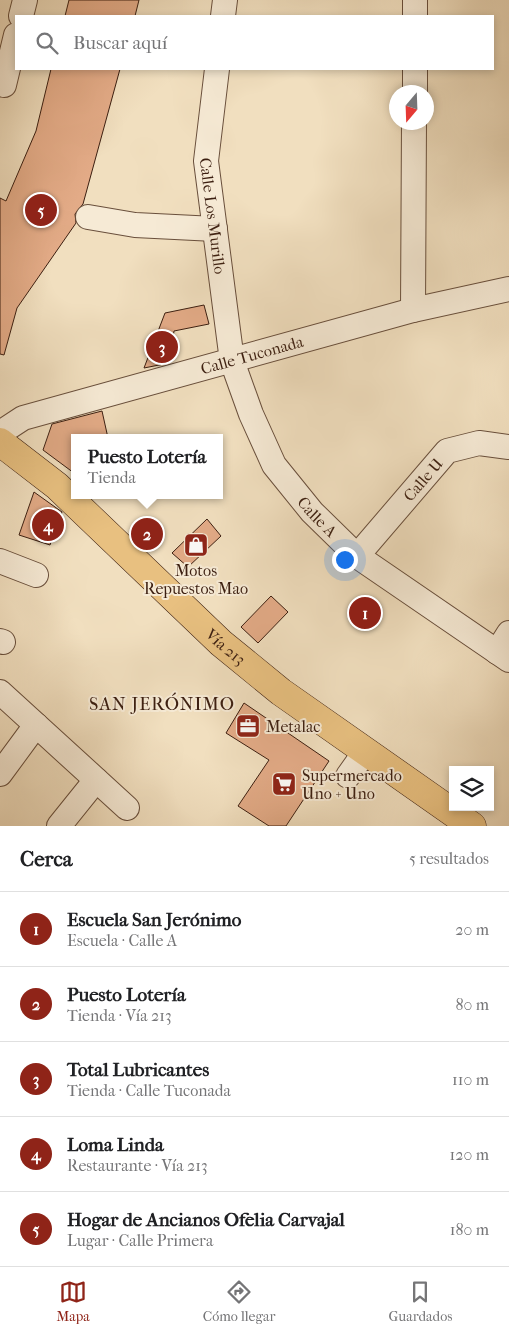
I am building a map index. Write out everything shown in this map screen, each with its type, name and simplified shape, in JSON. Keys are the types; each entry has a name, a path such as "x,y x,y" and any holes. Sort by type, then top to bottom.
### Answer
{"main road":[{"name":"Vía 213","path":"0,442 57,486 221,643 281,692 472,826"}],"street":[{"path":"21,15 25,0"},
{"path":"223,15 225,0"},
{"path":"415,0 415,15"},
{"path":"2,84 15,38"},
{"name":"Calle Los Murillo","path":"217,70 206,161 232,361"},
{"path":"415,70 415,85"},
{"path":"413,310 414,130"},
{"path":"88,217 135,225 215,229"},
{"name":"Calle Tuconada","path":"0,433 23,418 413,310 509,289"},
{"name":"Calle A","path":"232,361 251,414 274,465 312,512 357,556 505,648"},
{"name":"Calle U","path":"357,556 447,451 479,443 509,447"},
{"path":"0,561 36,575"},
{"path":"0,692 127,808"},
{"path":"0,774 36,725"},
{"path":"348,776 365,752"},
{"path":"59,826 96,780"}],"building":[{"path":"69,0 139,0 135,15 65,15"},
{"path":"51,70 120,70 83,204 75,214 76,223 17,308 4,355 0,354 0,198 6,201 36,131"},
{"path":"204,305 209,324 174,331 169,363 144,368 165,313"},
{"path":"102,411 107,434 71,434 71,471 43,450 52,424"},
{"path":"34,492 62,512 50,545 19,535"},
{"name":"Motos Repuestos Mao","path":"207,519 221,536 188,567 172,553"},
{"path":"271,596 288,612 258,643 241,627"},
{"name":"Supermercado Uno + Uno","path":"244,703 329,761 286,826 269,826 238,806 269,760 226,733"}],"place":[{"name":"Hogar de Ancianos Ofelia Carvajal","path":"41,210"},
{"name":"Total Lubricantes","path":"162,347"},
{"name":"Loma Linda","path":"48,525"},
{"name":"Puesto Lotería","path":"147,534"},
{"name":"Motos Repuestos Mao","path":"196,545"},
{"name":"Escuela San Jerónimo","path":"365,613"},
{"name":"Metalac","path":"248,726"},
{"name":"Supermercado Uno + Uno","path":"284,784"}],"district":[{"name":"SAN JERÓNIMO","path":"162,704"}]}
